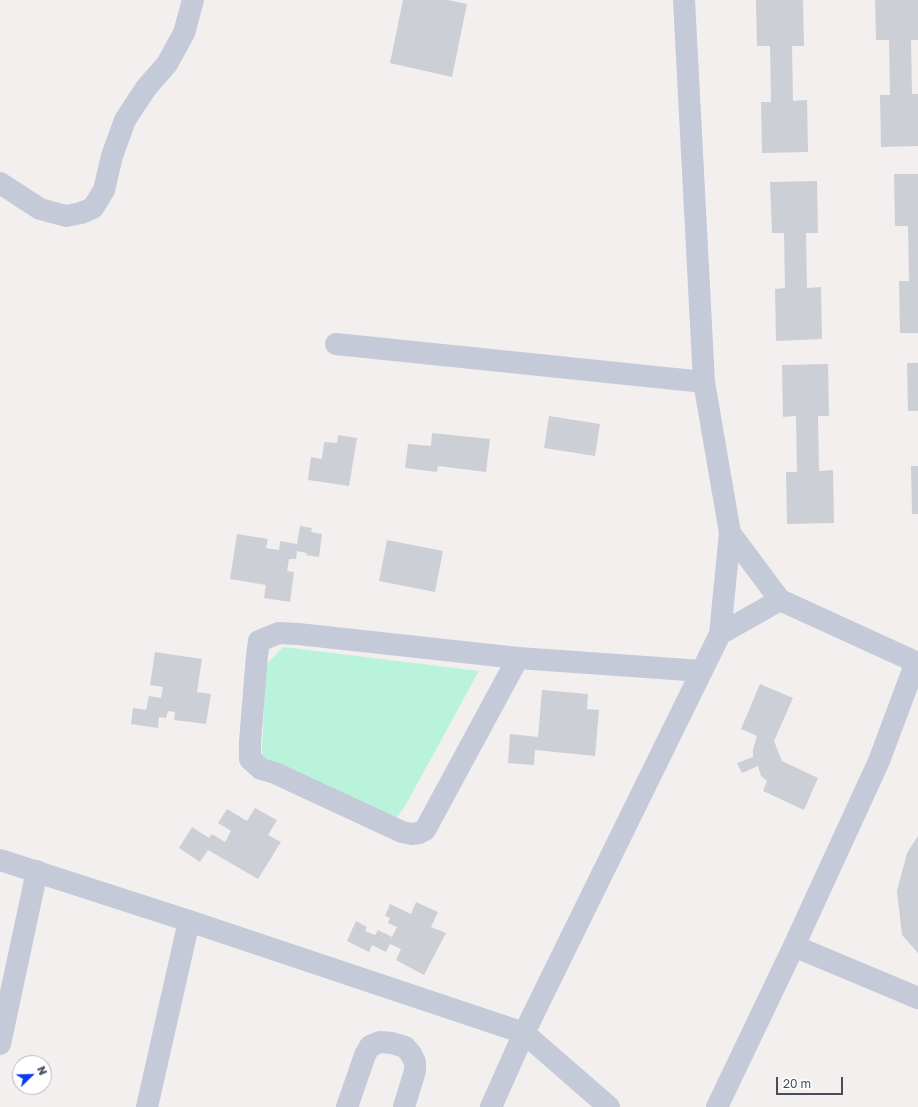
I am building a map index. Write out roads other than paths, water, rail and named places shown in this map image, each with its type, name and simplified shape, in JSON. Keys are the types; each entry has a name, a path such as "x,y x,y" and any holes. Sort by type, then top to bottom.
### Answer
{"lane":[{"path":"0,183 40,209 66,216 81,214 93,208 104,190 112,156 125,120 146,88 167,64 184,33 193,0"},
{"path":"491,1107 524,1033 720,634 730,533 704,382 684,0"},
{"path":"336,344 704,382"},
{"path":"717,1107 794,946 879,761 917,663 780,600 730,533"},
{"path":"720,634 780,600"},
{"path":"518,658 425,830 419,833 412,834 402,832 275,773 261,769 250,760 250,742 259,641 279,633 518,658 702,671"},
{"path":"0,860 189,921 524,1033 609,1107"},
{"path":"0,1044 37,871"},
{"path":"147,1107 189,921"},
{"path":"794,946 918,998"},
{"path":"347,1107 365,1055 370,1046 380,1042 392,1043 405,1047 415,1062 415,1071 404,1107"}]}
